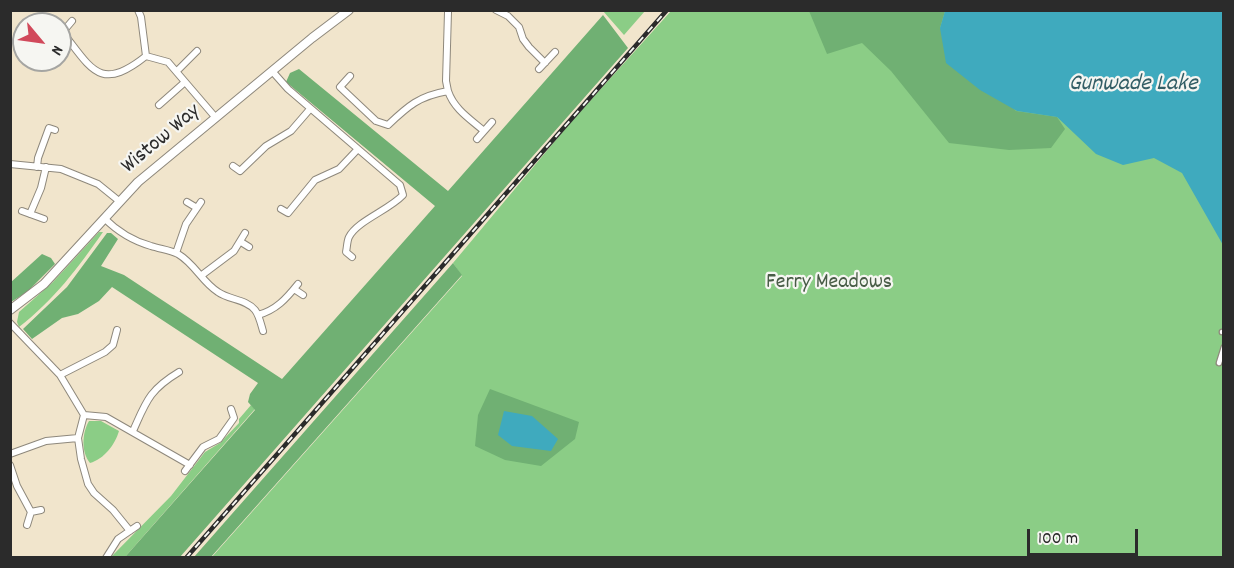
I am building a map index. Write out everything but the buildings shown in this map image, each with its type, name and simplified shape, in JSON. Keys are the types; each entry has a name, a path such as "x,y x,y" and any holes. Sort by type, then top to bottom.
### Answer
{"street":[{"path":"138,10 146,56"},
{"name":"Wistow Way","path":"10,310 44,284 138,182 349,10"},
{"path":"496,10 510,13 523,39 545,63"},
{"path":"449,11 446,81 450,99 484,131"},
{"path":"72,46 90,67 105,75 117,75 146,56 168,62 216,118"},
{"path":"177,70 197,51"},
{"path":"539,69 555,52"},
{"path":"272,71 310,109 400,185 403,195 383,211 361,223 348,237 346,254"},
{"path":"350,76 340,87 376,121 388,125 409,104 427,96 448,91"},
{"path":"159,105 185,82"},
{"path":"233,166 243,173 266,146 291,131 310,109"},
{"path":"477,139 492,122"},
{"path":"37,167 49,128 55,130"},
{"path":"294,217 285,211 315,180 339,169 357,150"},
{"path":"10,164 61,169 98,184 119,201"},
{"path":"30,214 41,188 46,167"},
{"path":"176,253 186,224 199,205 188,202"},
{"path":"22,211 44,219"},
{"path":"104,218 120,233 147,245 176,253 220,294 254,308 263,331"},
{"path":"202,275 226,257 241,242 245,233"},
{"path":"241,242 249,247"},
{"path":"258,315 271,311 282,303 296,286 303,295"},
{"path":"10,323 60,375 84,416 78,438 88,484 93,493 113,510 130,531"},
{"path":"60,375 105,352 113,345 117,330"},
{"path":"1219,363 1224,347"},
{"path":"133,431 144,404 152,393 165,380 178,372"},
{"path":"185,471 203,447 219,439 228,429 234,418 231,409"},
{"path":"84,416 106,417 190,465"},
{"path":"10,454 46,441 78,438"},
{"path":"10,465 17,486 31,512 27,525"},
{"path":"31,512 41,510"},
{"path":"106,558 118,539 137,526"}],"green space":[{"path":"603,11 645,11 624,35"},
{"name":"Ferry Meadows","path":"671,11 1223,11 1223,557 211,558 462,276 453,263 570,123"},
{"path":"809,11 945,11 940,28 1016,111 1057,117 1065,129 1051,148 1009,150 949,143 891,71 862,43 827,54"},
{"path":"603,15 628,48 180,557 125,557 255,410 248,402 250,394 258,383 112,287 99,301 78,314 62,318 32,339 23,329 67,287 107,233 111,233 118,239 101,266 124,275 282,379 435,206 286,82 290,73 299,69 448,191"},
{"path":"99,232 103,232 65,283 19,327 17,322 19,312 53,282"},
{"path":"42,254 51,258 55,264 27,292 11,302 10,283"},
{"path":"453,263 462,275 211,557 194,557"},
{"path":"490,389 579,422 575,439 541,466 505,460 475,446 478,415"},
{"path":"251,405 255,409 125,557 111,557 171,496 205,452 220,443 239,423 239,419"},
{"path":"89,421 101,421 119,431 108,451 90,463 85,453 84,442"}],"water":[{"name":"Gunwade Lake","path":"945,11 1223,11 1223,245 1182,173 1154,158 1123,165 1096,154 1057,117 1017,111 980,90 946,63 940,28"},
{"path":"504,411 532,416 558,439 551,451 512,446 498,435"}],"railway":[{"path":"186,558 667,10"}]}
